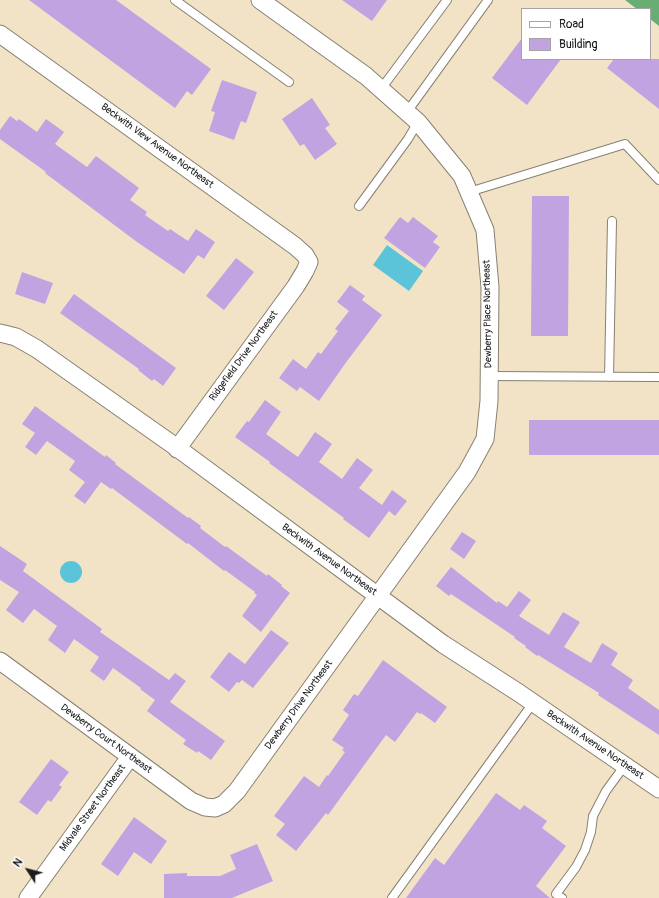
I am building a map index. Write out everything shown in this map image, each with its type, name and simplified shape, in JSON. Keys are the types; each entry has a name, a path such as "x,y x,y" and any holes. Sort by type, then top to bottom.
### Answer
{"street":[{"name":"Dewberry Place Northeast","path":"260,0 366,76 413,117 462,176 485,230 490,287 489,401 485,439 467,472 377,596"},
{"name":"Beckwith View Avenue Northeast","path":"0,34 295,246 305,255 309,262"},
{"name":"Ridgefield Drive Northeast","path":"177,449 296,286 306,271 309,262"},
{"name":"Beckwith Avenue Northeast","path":"0,333 16,337 37,349 177,449 377,596 455,651 659,789"},
{"name":"Dewberry Drive Northeast","path":"215,808 224,804 237,791 377,596"},
{"name":"Dewberry Court Northeast","path":"0,661 191,800 201,806 215,808"},
{"name":"Midvale Street Northeast","path":"28,898 130,757"}],"lane":[{"path":"175,0 289,82"},
{"path":"381,89 447,0"},
{"path":"359,206 408,139 413,117 488,0"},
{"path":"469,192 625,144 659,180"},
{"path":"609,377 612,221"},
{"path":"489,376 659,377"},
{"path":"392,898 533,703"},
{"path":"557,897 585,850 591,832 593,816 606,791 625,765"}],"green space":[{"path":"625,0 659,0 659,26 651,20 651,8 636,8"}],"water":[{"path":"387,245 423,271 409,291 373,265"},
{"path":"71,561 79,564 82,572 79,580 71,583 63,580 60,572 63,564"}],"building":[{"path":"29,0 116,0 211,69 192,95 187,91 175,108"},
{"path":"342,0 387,0 372,21"},
{"path":"521,39 521,60 560,60 527,105 492,78"},
{"path":"659,59 659,109 607,68 613,60"},
{"path":"222,80 257,92 246,123 241,121 234,140 209,131 215,112 211,111"},
{"path":"312,98 330,125 325,128 337,144 315,160 304,144 300,146 282,119"},
{"path":"10,116 17,121 19,119 37,132 46,119 64,132 55,144 87,167 96,156 139,188 130,200 147,212 145,215 168,231 170,229 188,241 196,229 215,242 204,259 198,255 184,274 137,242 45,173 46,172 0,139 0,130"},
{"path":"532,196 569,196 568,336 531,336"},
{"path":"400,217 408,223 413,217 438,236 433,242 440,247 425,268 384,238"},
{"path":"236,258 254,272 224,310 206,296"},
{"path":"22,272 53,283 45,304 15,294"},
{"path":"350,285 365,296 362,300 382,315 319,401 300,387 297,391 279,378 293,359 306,369 318,352 321,354 338,331 335,329 349,311 337,302"},
{"path":"74,294 176,368 163,386 154,379 152,381 138,370 139,369 60,313"},
{"path":"265,400 281,412 266,434 298,457 315,432 332,444 319,462 342,479 357,458 373,470 359,488 382,505 392,490 407,501 395,516 389,511 369,538 235,437 247,421 249,422"},
{"path":"35,406 105,457 106,455 116,463 115,464 201,526 200,528 225,547 226,546 267,576 268,574 290,593 261,632 242,616 257,595 254,593 255,592 225,570 224,571 112,488 111,489 101,482 85,504 74,496 85,482 69,470 75,461 47,441 36,455 25,447 35,433 22,424"},
{"path":"529,420 659,420 659,455 529,455"},
{"path":"462,532 476,541 464,559 450,549"},
{"path":"0,546 27,564 23,571 102,629 100,632 169,680 175,673 186,681 170,702 225,741 211,760 198,751 197,753 183,744 186,740 147,711 155,700 140,689 141,688 113,668 104,681 90,671 99,657 74,639 65,653 48,640 57,626 34,609 23,623 6,610 19,592 0,580"},
{"path":"451,567 497,603 498,601 507,607 519,591 531,600 519,616 549,635 563,612 580,622 564,647 591,663 602,643 618,653 611,665 633,680 628,688 659,710 659,735 598,695 599,693 538,655 537,656 514,638 515,637 451,594 449,596 436,586"},
{"path":"271,630 289,643 253,688 242,680 239,683 237,682 229,692 210,677 229,652 245,664"},
{"path":"383,660 447,707 435,723 421,713 420,714 417,712 395,742 386,735 328,815 326,813 296,851 276,835 285,824 274,816 304,776 319,787 345,752 342,750 344,748 332,740 349,715 343,710 354,694 358,696"},
{"path":"51,759 69,772 59,785 62,787 51,802 48,800 37,815 19,802"},
{"path":"496,793 520,810 524,805 547,821 542,828 566,846 536,886 550,898 406,898 435,858 444,865"},
{"path":"134,817 167,841 151,864 134,852 118,876 101,864"},
{"path":"257,844 273,881 232,898 164,898 164,874 187,873 187,876 220,876 236,869 230,855"}]}
